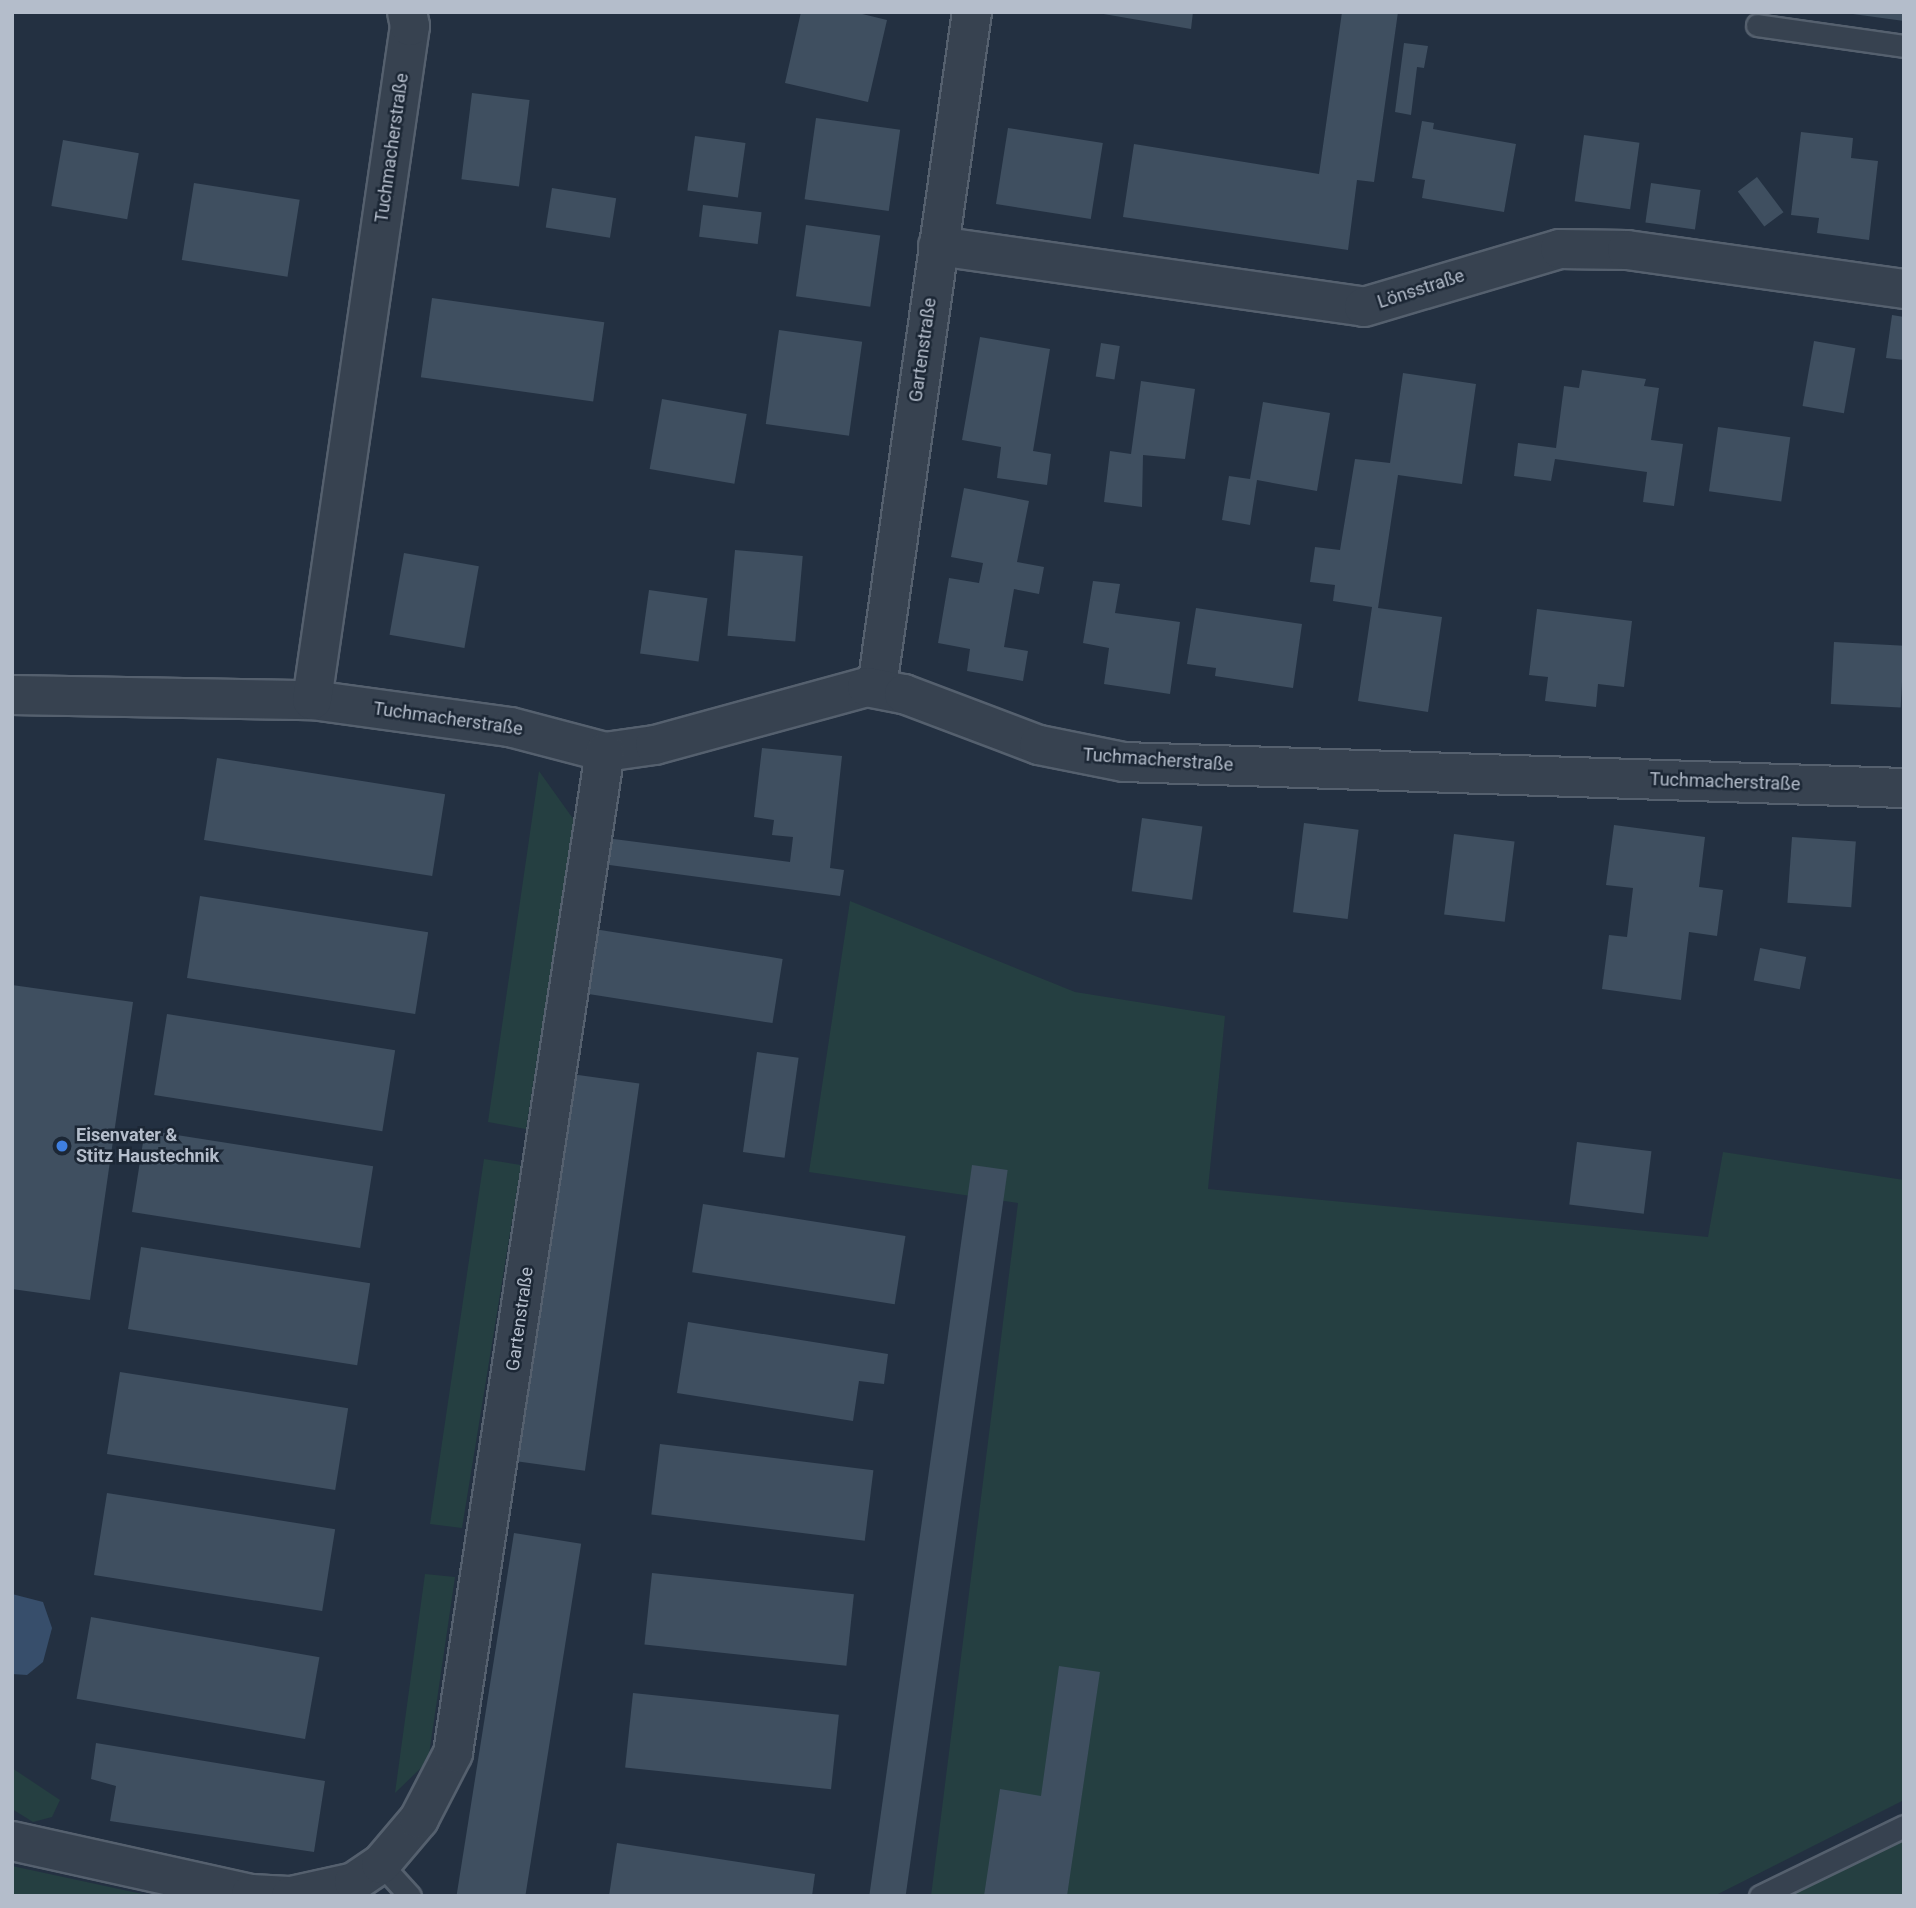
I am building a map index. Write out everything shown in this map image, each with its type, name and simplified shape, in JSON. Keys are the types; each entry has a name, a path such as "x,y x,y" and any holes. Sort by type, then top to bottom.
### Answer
{"street":[{"name":"Tuchmacherstraße","path":"312,700 410,26 407,12"},
{"name":"Gartenstraße","path":"877,687 972,12"},
{"name":"Lönsstraße","path":"938,246 1364,307 1560,249 1627,250 1904,289"},
{"name":"Tuchmacherstraße","path":"12,695 312,700 510,727 605,752 655,745 877,687 1039,745 1124,762 1904,788"},
{"name":"Gartenstraße","path":"381,1864 439,1787 462,1712 605,752"},
{"path":"12,1841 251,1894 290,1896 354,1882 381,1864"}],"lane":[{"path":"1757,25 1904,46"},
{"path":"1760,1896 1904,1826"},
{"path":"381,1864 410,1896"}],"green space":[{"path":"539,771 574,820 526,1129 488,1122"},
{"path":"850,901 1075,992 1225,1016 1208,1189 1708,1237 1723,1152 1904,1180 1904,1800 1714,1896 931,1896 1018,1203 809,1172"},
{"path":"484,1159 521,1165 462,1528 430,1524"},
{"path":"425,1574 455,1577 428,1761 395,1793"},
{"path":"12,1768 60,1800 52,1817 33,1822 12,1809"},
{"path":"1904,1837 1904,1896 1785,1896 1851,1864"},
{"path":"12,1866 133,1892 153,1896 12,1896"}],"water":[{"path":"12,1594 43,1602 52,1628 43,1662 27,1675 12,1674"}],"building":[{"path":"801,12 854,12 887,20 868,102 785,83"},
{"path":"1092,12 1193,12 1191,29"},
{"path":"1342,12 1398,12 1374,182 1357,180 1348,250 1123,217 1134,144 1319,174"},
{"path":"1904,12 1904,21 1853,14"},
{"path":"1404,43 1428,46 1424,68 1417,67 1411,115 1395,112"},
{"path":"472,93 530,100 519,186 461,179"},
{"path":"816,118 900,130 889,211 805,199"},
{"path":"1422,121 1434,123 1433,129 1516,144 1504,212 1422,198 1425,180 1412,178"},
{"path":"1008,128 1103,143 1091,219 996,204"},
{"path":"1801,132 1853,138 1851,158 1878,161 1869,240 1817,233 1819,218 1791,215"},
{"path":"1584,135 1639,143 1630,209 1575,201"},
{"path":"695,136 746,143 738,198 687,190"},
{"path":"63,140 139,153 127,219 51,206"},
{"path":"1757,177 1783,212 1764,227 1738,191"},
{"path":"194,183 300,200 287,277 182,260"},
{"path":"1651,183 1701,190 1695,230 1645,223"},
{"path":"552,188 616,198 610,238 546,228"},
{"path":"703,205 762,212 758,244 699,237"},
{"path":"806,225 880,235 870,307 796,296"},
{"path":"432,298 604,322 593,401 421,377"},
{"path":"1892,315 1904,317 1904,360 1886,358"},
{"path":"779,330 862,342 849,436 766,424"},
{"path":"980,337 1050,349 1033,451 1051,454 1047,485 997,478 1001,447 962,440"},
{"path":"1814,341 1855,348 1844,413 1803,406"},
{"path":"1101,343 1120,346 1114,380 1096,377"},
{"path":"1582,370 1646,379 1644,386 1659,388 1651,440 1683,444 1674,506 1643,502 1647,472 1555,459 1551,481 1514,476 1518,443 1556,448 1564,386 1579,388"},
{"path":"1403,373 1476,384 1462,484 1398,475 1378,608 1442,617 1428,712 1358,701 1372,607 1333,601 1335,585 1310,582 1315,547 1340,550 1355,459 1390,463"},
{"path":"1141,381 1195,389 1185,459 1143,455 1142,507 1104,502 1110,451 1131,454"},
{"path":"662,399 747,414 734,484 650,469"},
{"path":"1263,402 1330,413 1317,491 1257,480 1250,525 1222,520 1229,476 1250,479"},
{"path":"1718,427 1790,437 1781,502 1709,491"},
{"path":"964,488 1029,501 1017,562 1044,567 1039,594 1014,589 1004,647 1028,651 1023,681 967,671 970,649 938,643 949,578 979,583 983,563 951,557"},
{"path":"735,550 803,556 795,642 728,636"},
{"path":"404,553 479,566 464,648 390,635"},
{"path":"1093,581 1120,584 1115,613 1180,622 1170,694 1104,684 1109,648 1083,643"},
{"path":"649,590 707,598 699,662 640,653"},
{"path":"1196,608 1302,624 1293,688 1215,676 1216,668 1187,664"},
{"path":"1537,609 1632,621 1624,687 1598,684 1596,707 1545,701 1548,677 1529,675"},
{"path":"1834,642 1904,646 1901,708 1831,704"},
{"path":"762,748 842,756 830,868 844,870 840,896 602,864 606,838 790,862 793,837 772,835 774,820 754,817"},
{"path":"217,758 445,794 432,876 204,840"},
{"path":"1142,818 1202,826 1192,900 1132,891"},
{"path":"1304,823 1359,830 1348,919 1293,912"},
{"path":"1614,825 1705,837 1699,887 1723,890 1717,936 1689,932 1681,1000 1602,989 1609,935 1627,937 1633,888 1606,885"},
{"path":"1454,834 1515,841 1505,922 1444,914"},
{"path":"1792,837 1856,841 1851,907 1787,903"},
{"path":"200,896 428,932 415,1014 187,978"},
{"path":"594,929 783,959 772,1023 584,993"},
{"path":"1760,948 1806,957 1800,989 1754,980"},
{"name":"Eisenvater & Stitz Haustechnik","path":"12,985 133,1002 90,1300 12,1289"},
{"path":"167,1014 395,1050 382,1131 154,1095"},
{"path":"757,1052 799,1058 785,1158 743,1152"},
{"path":"571,1074 639,1084 585,1471 517,1461"},
{"path":"145,1130 373,1166 360,1248 132,1212"},
{"path":"1577,1142 1651,1151 1644,1214 1569,1205"},
{"path":"972,1165 1008,1170 906,1896 869,1896"},
{"path":"703,1204 905,1236 895,1304 692,1272"},
{"path":"141,1247 370,1283 357,1365 128,1329"},
{"path":"688,1322 888,1354 884,1384 859,1381 853,1421 677,1393"},
{"path":"120,1372 348,1408 335,1490 107,1454"},
{"path":"660,1444 873,1470 865,1541 651,1514"},
{"path":"107,1493 335,1529 322,1611 94,1575"},
{"path":"514,1533 581,1544 525,1896 457,1896"},
{"path":"652,1573 854,1594 846,1666 644,1645"},
{"path":"91,1617 319,1657 305,1739 77,1699"},
{"path":"1059,1666 1100,1672 1067,1896 984,1896 1000,1789 1041,1796"},
{"path":"633,1693 839,1715 831,1789 625,1768"},
{"path":"96,1743 325,1781 314,1852 110,1821 116,1786 91,1779"},
{"path":"617,1843 815,1874 812,1896 609,1896"}],"place":[{"name":"Eisenvater & Stitz Haustechnik","path":"62,1146"}]}
